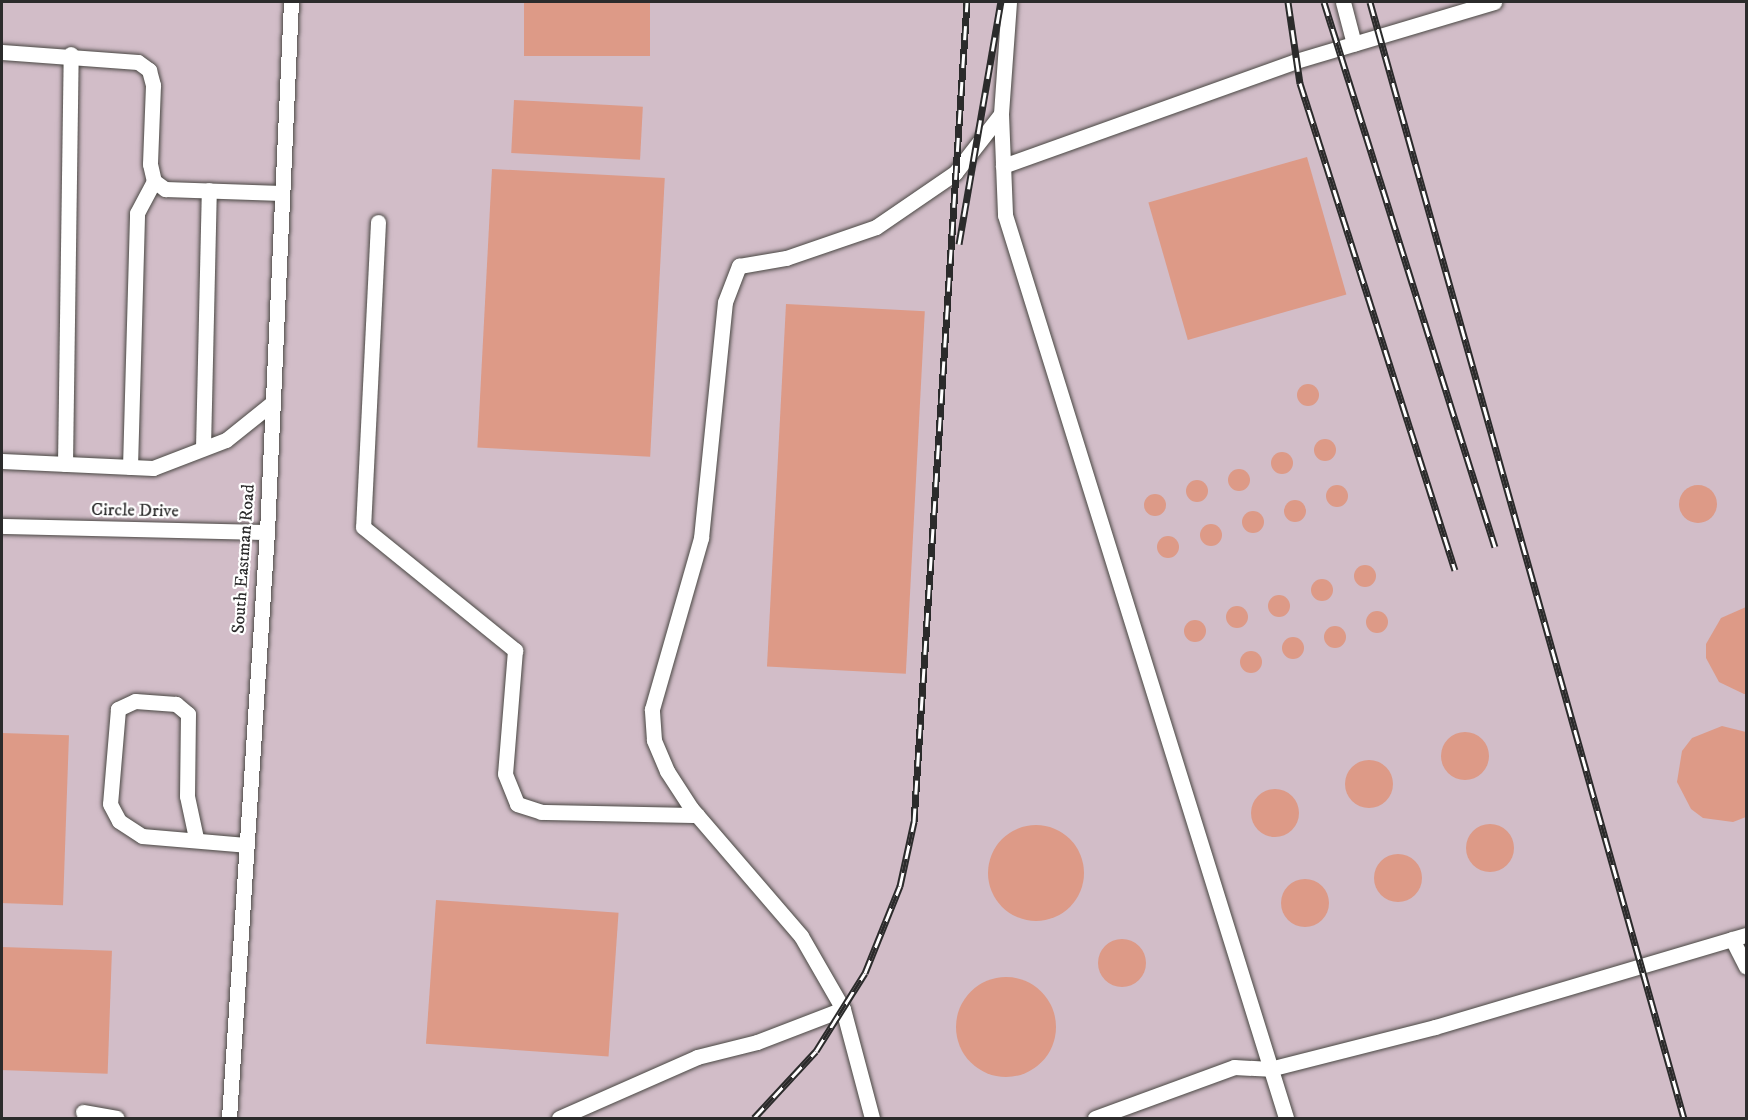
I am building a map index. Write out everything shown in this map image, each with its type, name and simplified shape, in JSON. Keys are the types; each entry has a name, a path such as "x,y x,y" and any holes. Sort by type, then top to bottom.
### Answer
{"lane":[{"name":"South Eastman Road","path":"229,1119 267,532 291,2"},
{"path":"1009,2 1001,114 1005,215 1286,1119"},
{"path":"1343,2 1354,44"},
{"path":"1003,166 1354,44 1494,2"},
{"path":"2,52 127,57 149,70 154,181 137,213 130,467"},
{"path":"65,464 72,54"},
{"path":"872,1119 843,1009 801,936 697,815 662,760 654,740 652,710 701,538 725,302 739,266 786,258 876,227 955,173 1001,114"},
{"path":"154,181 165,189 281,193"},
{"path":"203,448 209,190"},
{"path":"378,222 363,526 515,650 506,774 517,804 541,812 697,815"},
{"path":"2,461 153,468 226,440 272,403"},
{"name":"Circle Drive","path":"2,526 267,532"},
{"path":"196,838 187,796 189,714 176,704 135,701 118,709 110,804 118,821 142,836 196,838 246,845"},
{"path":"1095,1119 1234,1067 1270,1069 1435,1027 1739,937 1746,967"},
{"path":"559,1119 697,1057 757,1042 843,1009"},
{"path":"83,1112 116,1119"}],"shaded area":[{"path":"2,2 1746,2 1746,1118 2,1118"}],"building":[{"path":"524,2 650,2 650,56 524,56"},
{"path":"514,100 643,107 640,160 511,153"},
{"path":"1307,157 1346,294 1188,340 1148,202"},
{"path":"492,169 665,178 650,457 477,448"},
{"path":"786,304 925,311 906,674 767,667"},
{"path":"1308,384 1316,387 1319,395 1316,403 1308,406 1300,403 1297,395 1300,387"},
{"path":"1325,439 1333,442 1336,450 1333,458 1325,461 1317,458 1314,450 1317,442"},
{"path":"1282,452 1290,455 1293,463 1290,471 1282,474 1274,471 1271,463 1274,455"},
{"path":"1239,469 1247,472 1250,480 1247,488 1239,491 1231,488 1228,480 1231,472"},
{"path":"1197,480 1205,483 1208,491 1205,499 1197,502 1189,499 1186,491 1189,483"},
{"path":"1337,485 1345,488 1348,496 1345,504 1337,507 1329,504 1326,496 1329,488"},
{"path":"1698,485 1705,486 1711,491 1716,497 1716,511 1711,517 1705,522 1698,523 1691,522 1685,517 1680,511 1679,504 1680,497 1685,491 1691,486"},
{"path":"1155,494 1163,497 1166,505 1163,513 1155,516 1147,513 1144,505 1147,497"},
{"path":"1295,500 1303,503 1306,511 1303,519 1295,522 1287,519 1284,511 1287,503"},
{"path":"1253,511 1261,514 1264,522 1261,530 1253,533 1245,530 1242,522 1245,514"},
{"path":"1211,524 1219,527 1222,535 1219,543 1211,546 1203,543 1200,535 1203,527"},
{"path":"1168,536 1176,539 1179,547 1176,555 1168,558 1160,555 1157,547 1160,539"},
{"path":"1365,565 1373,568 1376,576 1373,584 1365,587 1357,584 1354,576 1357,568"},
{"path":"1322,579 1330,582 1333,590 1330,598 1322,601 1314,598 1311,590 1314,582"},
{"path":"1279,595 1287,598 1290,606 1287,614 1279,617 1271,614 1268,606 1271,598"},
{"path":"1237,606 1245,609 1248,617 1245,625 1237,628 1229,625 1226,617 1229,609"},
{"path":"1746,607 1746,694 1744,694 1719,682 1706,658 1706,644 1721,618"},
{"path":"1377,611 1385,614 1388,622 1385,630 1377,633 1369,630 1366,622 1369,614"},
{"path":"1195,620 1203,623 1206,631 1203,639 1195,642 1187,639 1184,631 1187,623"},
{"path":"1335,626 1343,629 1346,637 1343,645 1335,648 1327,645 1324,637 1327,629"},
{"path":"1293,637 1301,640 1304,648 1301,656 1293,659 1285,656 1282,648 1285,640"},
{"path":"1251,651 1259,654 1262,662 1259,670 1251,673 1243,670 1240,662 1243,654"},
{"path":"1722,726 1746,732 1746,817 1733,822 1703,818 1691,809 1677,782 1682,751 1692,738"},
{"path":"1460,732 1470,732 1485,742 1489,756 1485,770 1479,776 1470,780 1460,780 1445,770 1441,761 1441,751 1451,736"},
{"path":"2,733 69,735 63,905 2,903"},
{"path":"1364,760 1374,760 1389,770 1393,784 1389,798 1383,804 1374,808 1364,808 1349,798 1345,789 1345,779 1355,764"},
{"path":"1270,789 1280,789 1295,799 1299,813 1295,827 1289,833 1280,837 1270,837 1255,827 1251,818 1251,808 1261,793"},
{"path":"1485,824 1495,824 1510,834 1514,848 1510,862 1504,868 1495,872 1485,872 1470,862 1466,853 1466,843 1476,828"},
{"path":"1036,825 1054,829 1070,839 1080,855 1084,873 1080,891 1070,907 1054,917 1036,921 1018,917 1002,907 992,891 988,873 992,855 1002,839 1018,829"},
{"path":"1393,854 1403,854 1418,864 1422,878 1418,892 1412,898 1403,902 1393,902 1378,892 1374,883 1374,873 1384,858"},
{"path":"1300,879 1310,879 1322,886 1329,898 1329,908 1322,920 1310,927 1300,927 1285,916 1281,908 1281,898 1292,883"},
{"path":"436,900 619,913 609,1056 426,1044"},
{"path":"1117,939 1127,939 1139,946 1146,958 1146,968 1139,980 1127,987 1117,987 1102,976 1098,968 1098,958 1109,943"},
{"path":"2,947 112,951 108,1074 2,1070"},
{"path":"996,977 1016,977 1042,991 1053,1008 1056,1027 1053,1046 1042,1063 1016,1077 996,1077 978,1069 964,1055 956,1037 956,1017 964,999 978,985"}],"railway":[{"path":"754,1118 816,1051 865,973 900,886 914,822 967,2"},
{"path":"959,244 1001,2"},
{"path":"1288,2 1300,83 1455,570"},
{"path":"1324,2 1495,547"},
{"path":"1370,2 1684,1118"}]}
